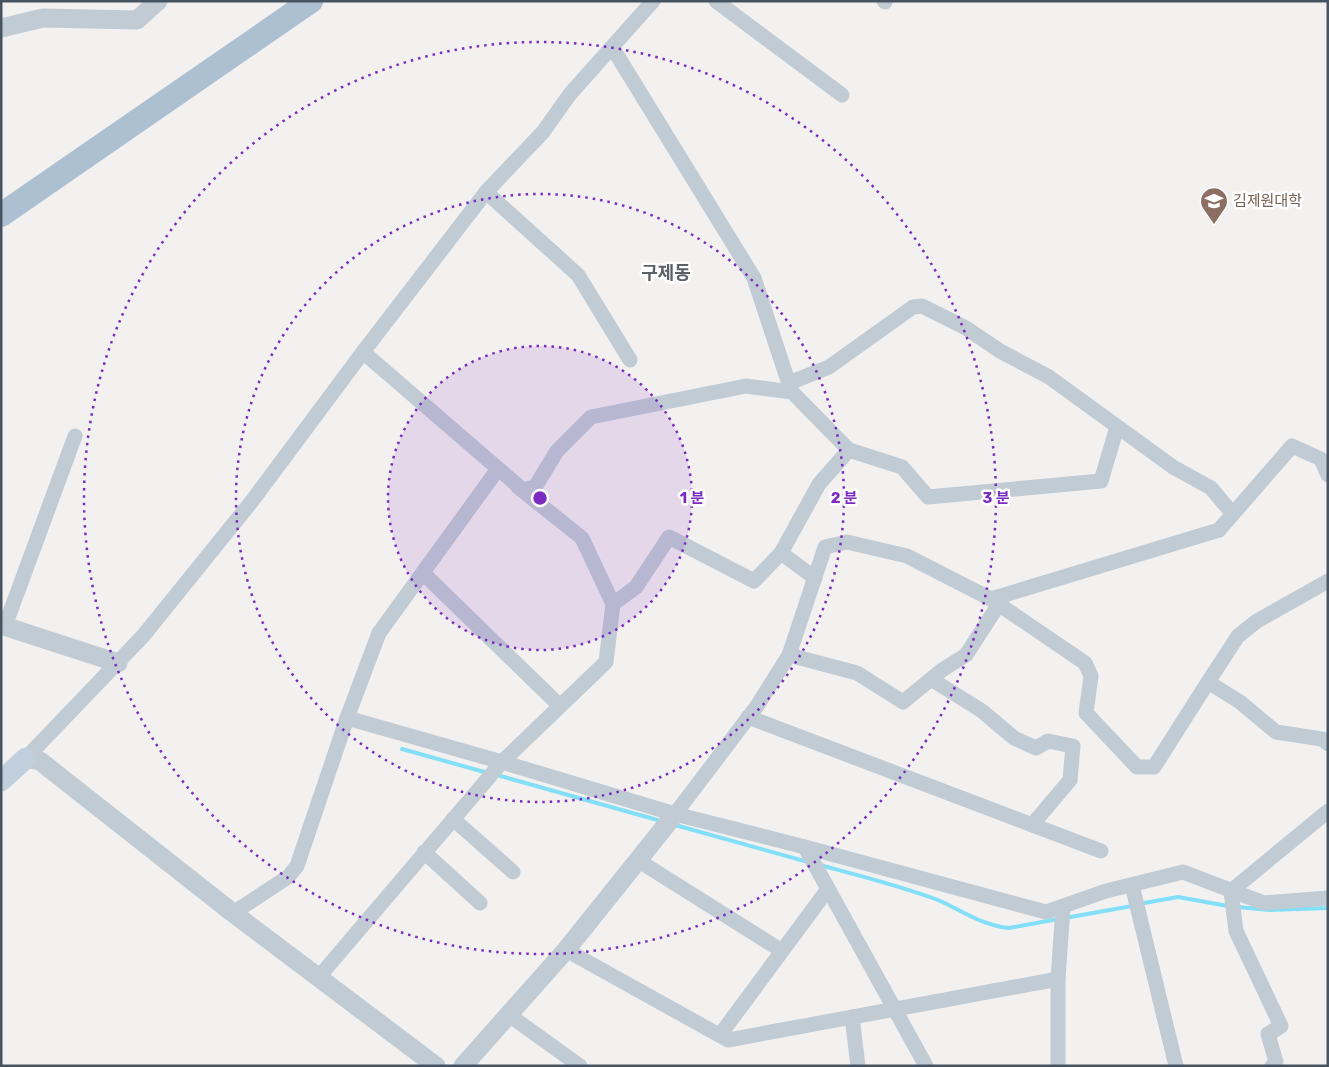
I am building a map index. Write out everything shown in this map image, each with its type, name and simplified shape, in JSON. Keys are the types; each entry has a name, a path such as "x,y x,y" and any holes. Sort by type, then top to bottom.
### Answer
{"main road":[{"path":"1,215 311,1"},
{"path":"1,781 26,758"}],"street":[{"path":"1,28 43,18 137,20 158,1"},
{"path":"26,758 143,636 212,552 486,192 543,132 570,94 653,1"},
{"path":"716,1 842,94"},
{"path":"612,46 754,278 790,387 849,450 902,467 928,497 1101,481 1117,428"},
{"path":"486,192 578,275 630,360"},
{"path":"523,490 535,487 557,450 590,418 746,386 790,387 829,367 913,307 922,306 966,328 1000,351 1049,377 1173,467 1211,488 1232,513"},
{"path":"318,978 502,762 606,662 613,604 582,538 498,469 363,352"},
{"path":"75,436 3,626 118,662"},
{"path":"789,656 857,673 903,702 942,670 966,655 995,601 1219,530 1292,446 1321,459 1328,475"},
{"path":"613,604 636,586 669,537 754,581 781,553 819,484 849,450"},
{"path":"233,913 288,876 297,866 347,718 379,634 498,469"},
{"path":"463,1066 566,950 639,861 757,706 789,656 825,547 847,542 907,556 995,601 1085,663 1091,676 1086,713 1137,767 1154,767 1238,636 1257,621 1328,581"},
{"path":"781,553 815,578"},
{"path":"423,573 560,706"},
{"path":"930,679 982,711 1014,738 1036,748 1048,741 1073,746 1070,780 1032,825"},
{"path":"1208,682 1240,702 1276,732 1322,739 1328,744"},
{"path":"347,718 502,762 671,820 805,847 1046,912 1132,885 1183,872 1264,904 1328,898"},
{"path":"748,718 1101,851"},
{"path":"26,758 40,761 233,913 436,1066"},
{"path":"1231,890 1328,811"},
{"path":"453,818 513,872"},
{"path":"805,847 926,1066"},
{"path":"424,852 480,903"},
{"path":"639,861 782,951"},
{"path":"1132,885 1176,1066"},
{"path":"720,1035 828,889"},
{"path":"1231,890 1236,930 1281,1026 1268,1034 1276,1062 1272,1066"},
{"path":"1058,1066 1058,979 1063,907"},
{"path":"566,950 728,1040 1058,979"},
{"path":"509,1014 580,1066"},
{"path":"852,1017 858,1066"},
{"path":"911,1040 915,1066"}],"waterway":[{"path":"402,749 488,773"},
{"path":"497,775 661,821"},
{"path":"675,825 808,862"},
{"path":"820,865 924,895 981,921 999,927 1009,928 1058,919"},
{"path":"1139,904 1178,897 1228,906"},
{"path":"1065,918 1132,906"},
{"path":"1238,907 1269,910 1328,908"}],"place":[{"name":"김제원대학","path":"1214,225"}],"district":[{"name":"구제동","path":"666,273"}]}
